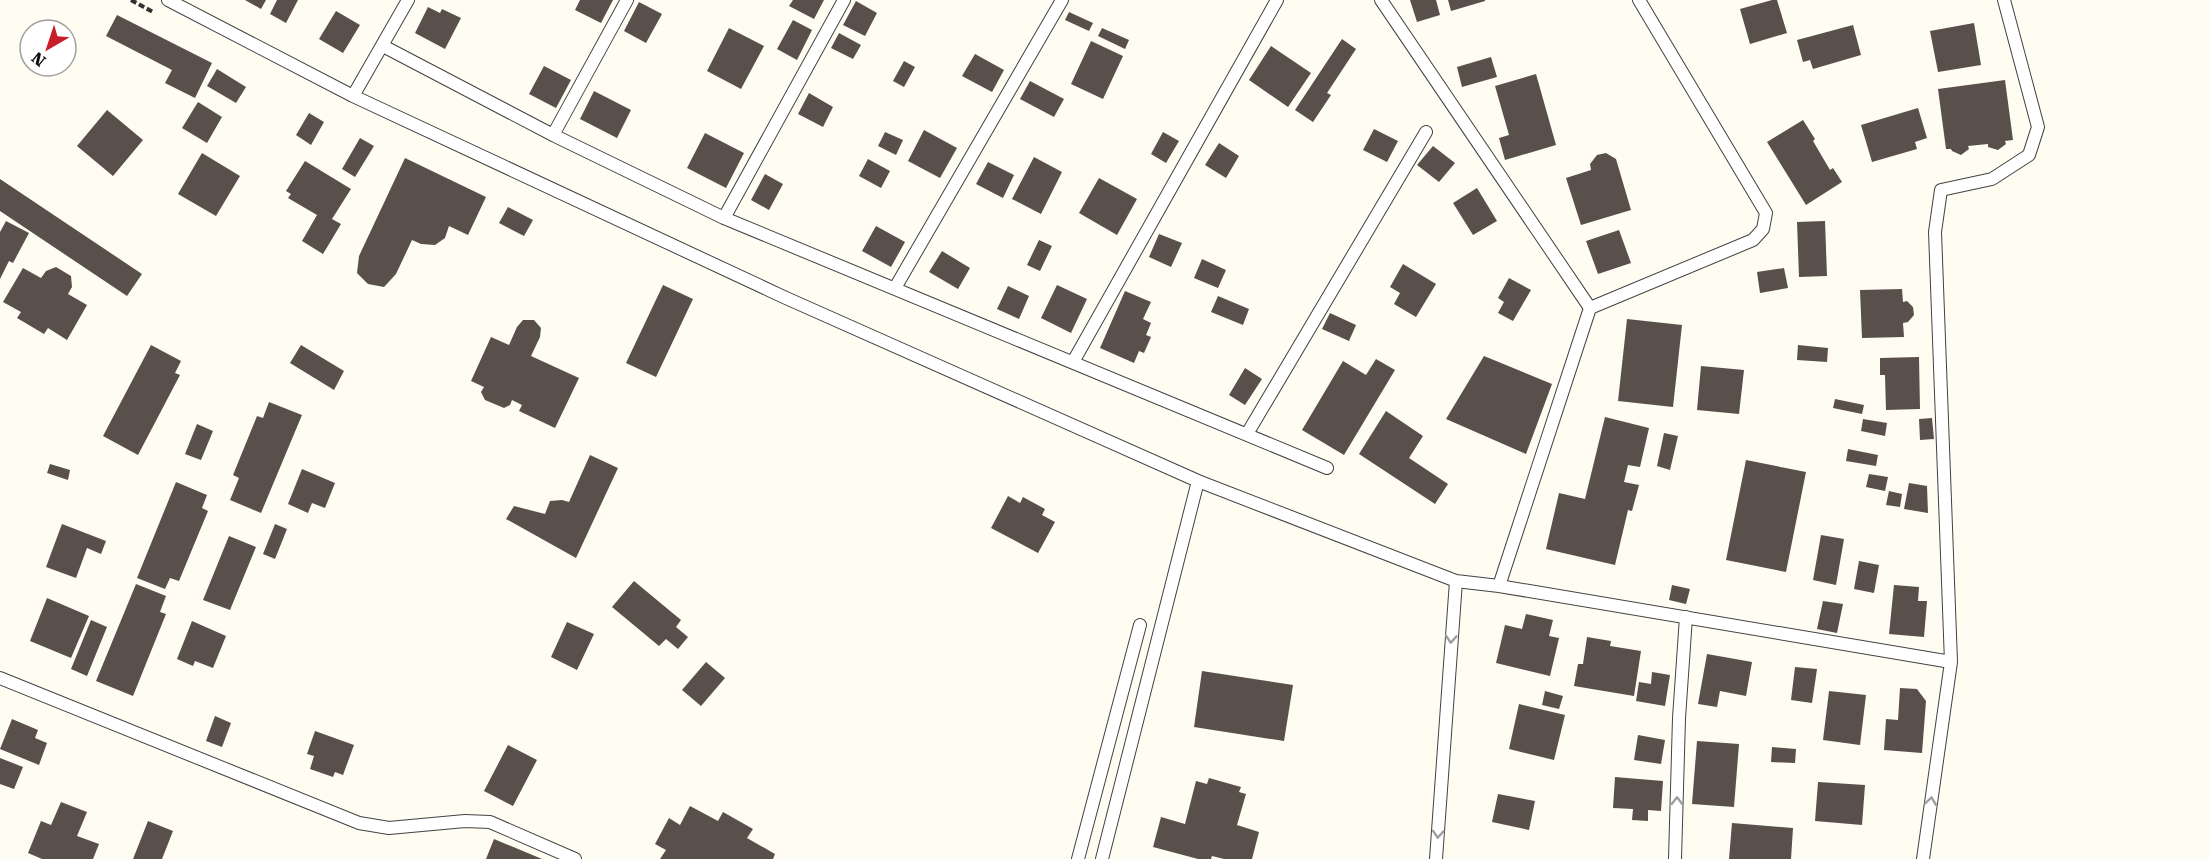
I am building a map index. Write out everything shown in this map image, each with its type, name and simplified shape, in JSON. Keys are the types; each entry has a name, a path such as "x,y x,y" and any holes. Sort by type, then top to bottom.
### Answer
{"lane":[{"path":"168,0 353,96 786,298 1198,481 1455,581 1686,616 1951,662"},
{"path":"353,96 408,0"},
{"path":"553,135 627,0"},
{"path":"724,218 844,0"},
{"path":"895,288 1062,0"},
{"path":"1073,362 1277,0"},
{"path":"1381,0 1590,308"},
{"path":"1499,586 1590,308 1753,240 1763,229 1766,213 1639,0"},
{"path":"1923,859 1951,662 1935,232 1941,190 1992,179 2011,167 2029,155 2038,127 2004,0"},
{"path":"383,46 553,135 724,218 1327,468"},
{"path":"1247,434 1426,132"},
{"path":"1102,859 1198,481"},
{"path":"1436,859 1455,581"},
{"path":"1675,859 1679,718 1686,616"},
{"path":"1078,859 1140,625"},
{"path":"0,678 359,823 389,828 465,821 490,822 574,859"}],"building":[{"path":"245,0 266,0 261,9"},
{"path":"277,0 298,0 286,23 270,14"},
{"path":"580,0 613,0 601,23 575,10"},
{"path":"793,0 824,0 814,19 789,6"},
{"path":"1410,0 1436,0 1440,15 1417,22"},
{"path":"1448,0 1485,0 1485,1 1451,11"},
{"path":"1777,0 1787,33 1750,44 1740,9"},
{"path":"856,1 877,13 865,36 843,25"},
{"path":"639,2 662,14 646,43 624,31"},
{"path":"428,7 440,13 442,9 461,18 445,49 415,33"},
{"path":"336,11 360,25 343,53 319,39"},
{"path":"1069,12 1093,23 1089,31 1065,20"},
{"path":"117,15 212,63 195,98 165,83 172,70 106,36"},
{"path":"793,20 812,30 797,60 777,49"},
{"path":"1974,23 1981,65 1938,72 1930,31"},
{"path":"1853,25 1861,55 1813,69 1810,60 1803,62 1797,40"},
{"path":"729,28 764,46 741,89 707,71"},
{"path":"1102,28 1129,40 1125,49 1098,36"},
{"path":"839,33 861,45 853,59 831,48"},
{"path":"1342,39 1356,49 1327,93 1331,95 1313,122 1295,110"},
{"path":"1091,41 1123,56 1103,99 1071,84"},
{"path":"1271,46 1311,73 1288,107 1249,80"},
{"path":"975,54 1004,70 992,92 962,76"},
{"path":"1491,57 1497,77 1462,87 1457,67"},
{"path":"904,61 915,67 904,87 893,81"},
{"path":"544,66 571,80 556,108 529,94"},
{"path":"217,69 246,87 236,103 207,86"},
{"path":"1536,74 1556,145 1505,160 1499,138 1509,135 1495,86"},
{"path":"2005,80 2013,140 2005,141 2006,144 1998,150 1988,147 1988,144 1968,146 1969,149 1961,155 1951,149 1946,149 1938,89"},
{"path":"1030,81 1064,99 1054,117 1020,99"},
{"path":"594,91 631,110 617,138 580,119"},
{"path":"809,93 833,107 823,127 798,114"},
{"path":"198,102 222,117 207,143 182,128"},
{"path":"1918,108 1927,138 1915,142 1917,149 1872,162 1861,125"},
{"path":"107,110 143,140 113,176 77,146"},
{"path":"309,113 324,122 311,145 296,135"},
{"path":"1803,120 1830,170 1833,168 1842,182 1806,205 1767,142"},
{"path":"1374,129 1398,141 1387,162 1363,150"},
{"path":"924,130 957,148 940,178 908,161"},
{"path":"885,132 903,140 896,155 878,146"},
{"path":"1163,132 1179,141 1166,163 1151,154"},
{"path":"705,133 744,153 726,188 687,168"},
{"path":"360,138 374,146 355,177 342,169"},
{"path":"1219,143 1239,156 1226,178 1205,165"},
{"path":"1433,146 1455,163 1439,182 1417,165"},
{"path":"202,153 240,176 216,216 178,194"},
{"path":"1606,153 1616,159 1631,210 1581,225 1566,178 1591,170 1590,164 1597,155"},
{"path":"1034,157 1062,172 1041,214 1012,199"},
{"path":"405,158 486,197 468,235 449,226 445,238 435,245 421,244 412,240 396,274 384,287 368,284 357,273 359,256"},
{"path":"868,159 890,171 881,188 859,176"},
{"path":"305,161 351,189 332,219 341,224 323,254 302,241 317,215 288,198 291,194 286,191"},
{"path":"988,162 1014,175 1003,198 976,184"},
{"path":"765,174 783,184 769,210 751,200"},
{"path":"1099,178 1137,199 1117,235 1079,213"},
{"path":"0,179 142,274 127,296 0,211"},
{"path":"1477,188 1497,221 1473,235 1453,203"},
{"path":"508,207 533,220 524,236 499,223"},
{"path":"6,221 29,233 13,263 9,261 0,279 0,232"},
{"path":"1825,221 1827,276 1799,277 1797,222"},
{"path":"876,226 905,242 891,267 862,251"},
{"path":"1619,230 1631,263 1598,274 1586,241"},
{"path":"1159,234 1182,243 1171,267 1149,257"},
{"path":"1039,240 1052,246 1040,271 1027,265"},
{"path":"942,251 970,268 958,289 929,272"},
{"path":"1202,259 1226,270 1218,288 1194,278"},
{"path":"1403,264 1436,284 1416,317 1394,304 1400,293 1390,287"},
{"path":"56,267 71,276 72,287 68,294 87,305 67,340 48,328 44,334 17,318 21,312 3,302 23,268 41,278 46,271"},
{"path":"1784,268 1788,288 1760,293 1757,272"},
{"path":"1509,278 1531,290 1513,321 1498,313 1504,302 1498,298"},
{"path":"663,285 693,299 656,377 626,363"},
{"path":"1057,285 1087,299 1071,333 1041,318"},
{"path":"1008,286 1029,296 1019,319 997,309"},
{"path":"1902,289 1903,302 1907,301 1913,307 1914,315 1908,322 1903,323 1904,337 1862,338 1860,290"},
{"path":"1125,291 1151,302 1143,319 1151,323 1146,335 1151,337 1144,353 1139,351 1134,363 1100,348"},
{"path":"1218,296 1249,309 1243,325 1211,312"},
{"path":"1330,313 1356,325 1349,341 1322,329"},
{"path":"1627,319 1682,325 1673,407 1618,401"},
{"path":"523,320 534,320 541,328 540,337 531,356 579,378 555,428 519,411 522,405 512,400 510,405 504,408 485,400 481,392 484,387 471,381 491,337 509,345 517,327"},
{"path":"151,345 181,361 175,373 180,375 138,455 103,436"},
{"path":"301,345 344,371 334,390 290,363"},
{"path":"1798,345 1828,348 1827,362 1797,360"},
{"path":"1484,356 1552,384 1526,454 1446,419"},
{"path":"1919,357 1920,409 1886,410 1885,375 1880,375 1880,358"},
{"path":"1376,359 1395,370 1344,455 1302,430 1343,361 1366,375"},
{"path":"1701,366 1744,370 1739,414 1697,410"},
{"path":"1245,368 1262,379 1245,405 1229,395"},
{"path":"1835,399 1864,405 1862,414 1833,408"},
{"path":"269,402 302,415 261,513 230,500 239,478 233,475 257,416 263,418"},
{"path":"1386,411 1423,436 1409,458 1448,484 1435,504 1359,454"},
{"path":"1605,417 1649,428 1640,467 1628,465 1624,482 1639,485 1632,511 1628,510 1615,565 1546,549 1559,493 1585,499"},
{"path":"1932,418 1934,439 1920,440 1919,419"},
{"path":"1863,419 1887,423 1885,436 1861,431"},
{"path":"197,424 213,431 201,460 185,454"},
{"path":"1664,433 1678,436 1670,470 1657,466"},
{"path":"1848,449 1878,455 1876,466 1846,461"},
{"path":"590,455 618,468 576,558 506,519 514,506 545,514 550,501 569,502"},
{"path":"1746,460 1806,472 1786,572 1726,560"},
{"path":"50,464 70,470 68,480 47,473"},
{"path":"302,469 335,483 325,508 312,503 308,513 288,504"},
{"path":"1869,474 1888,477 1885,491 1866,487"},
{"path":"176,482 207,495 202,508 208,511 179,581 170,578 165,589 137,578"},
{"path":"1909,483 1927,486 1928,513 1904,509"},
{"path":"1889,491 1902,494 1900,507 1886,505"},
{"path":"1008,496 1020,503 1023,497 1045,509 1042,515 1055,522 1038,553 991,528"},
{"path":"62,524 106,541 101,554 87,548 76,578 46,567"},
{"path":"275,524 287,529 275,559 263,554"},
{"path":"1821,535 1844,539 1836,585 1813,580"},
{"path":"229,536 256,547 230,610 203,600"},
{"path":"1859,561 1879,565 1874,593 1854,589"},
{"path":"634,581 681,620 676,627 688,637 678,649 666,639 659,646 612,607"},
{"path":"136,584 166,596 160,612 166,614 133,696 96,681"},
{"path":"1672,585 1690,589 1686,604 1669,600"},
{"path":"1894,585 1919,587 1918,601 1927,601 1924,637 1889,634"},
{"path":"47,598 89,616 71,658 30,641"},
{"path":"1823,601 1843,604 1837,633 1817,629"},
{"path":"1526,614 1553,620 1549,636 1559,638 1550,676 1496,663 1505,625 1522,629"},
{"path":"91,620 107,627 87,676 71,669"},
{"path":"192,621 226,636 213,668 195,661 193,666 177,659"},
{"path":"567,622 594,634 577,670 551,657"},
{"path":"1587,637 1611,641 1610,646 1641,651 1634,696 1574,686 1578,664 1583,664"},
{"path":"1707,654 1752,662 1746,696 1720,691 1717,707 1698,704"},
{"path":"706,662 725,678 701,706 682,690"},
{"path":"1795,667 1817,669 1812,703 1791,700"},
{"path":"1202,671 1293,685 1284,741 1194,727"},
{"path":"1652,672 1670,675 1665,706 1636,701 1639,682 1651,684"},
{"path":"1900,688 1917,689 1926,701 1922,753 1884,750 1886,719 1898,720"},
{"path":"1545,691 1563,696 1559,709 1542,705"},
{"path":"1829,691 1866,695 1860,745 1823,740"},
{"path":"1519,704 1565,715 1554,760 1509,749"},
{"path":"215,716 231,723 222,747 206,741"},
{"path":"12,719 38,730 35,738 47,743 39,765 0,749"},
{"path":"315,731 354,745 343,775 335,772 333,777 310,769 314,756 307,754"},
{"path":"1638,735 1665,740 1661,764 1634,760"},
{"path":"1697,741 1739,744 1734,807 1692,804"},
{"path":"508,745 537,760 513,806 484,791"},
{"path":"1772,747 1796,749 1795,763 1771,762"},
{"path":"0,758 23,767 14,789 0,784"},
{"path":"1615,777 1663,781 1661,811 1648,810 1648,821 1632,820 1633,809 1613,808"},
{"path":"1209,778 1241,787 1239,792 1246,794 1237,825 1259,832 1252,859 1224,859 1212,856 1211,859 1198,859 1153,847 1161,817 1185,824 1196,781 1207,784"},
{"path":"1818,782 1865,785 1862,825 1815,821"},
{"path":"1498,794 1535,801 1529,830 1492,822"},
{"path":"61,802 87,812 77,836 99,844 93,859 42,859 28,853 41,821 51,825"},
{"path":"690,806 718,821 723,812 753,829 747,838 775,854 773,859 660,859 666,850 655,844 669,818 680,825"},
{"path":"148,821 173,831 162,859 133,859"},
{"path":"1732,823 1793,828 1791,859 1729,859"},
{"path":"494,839 542,859 486,859"}]}
